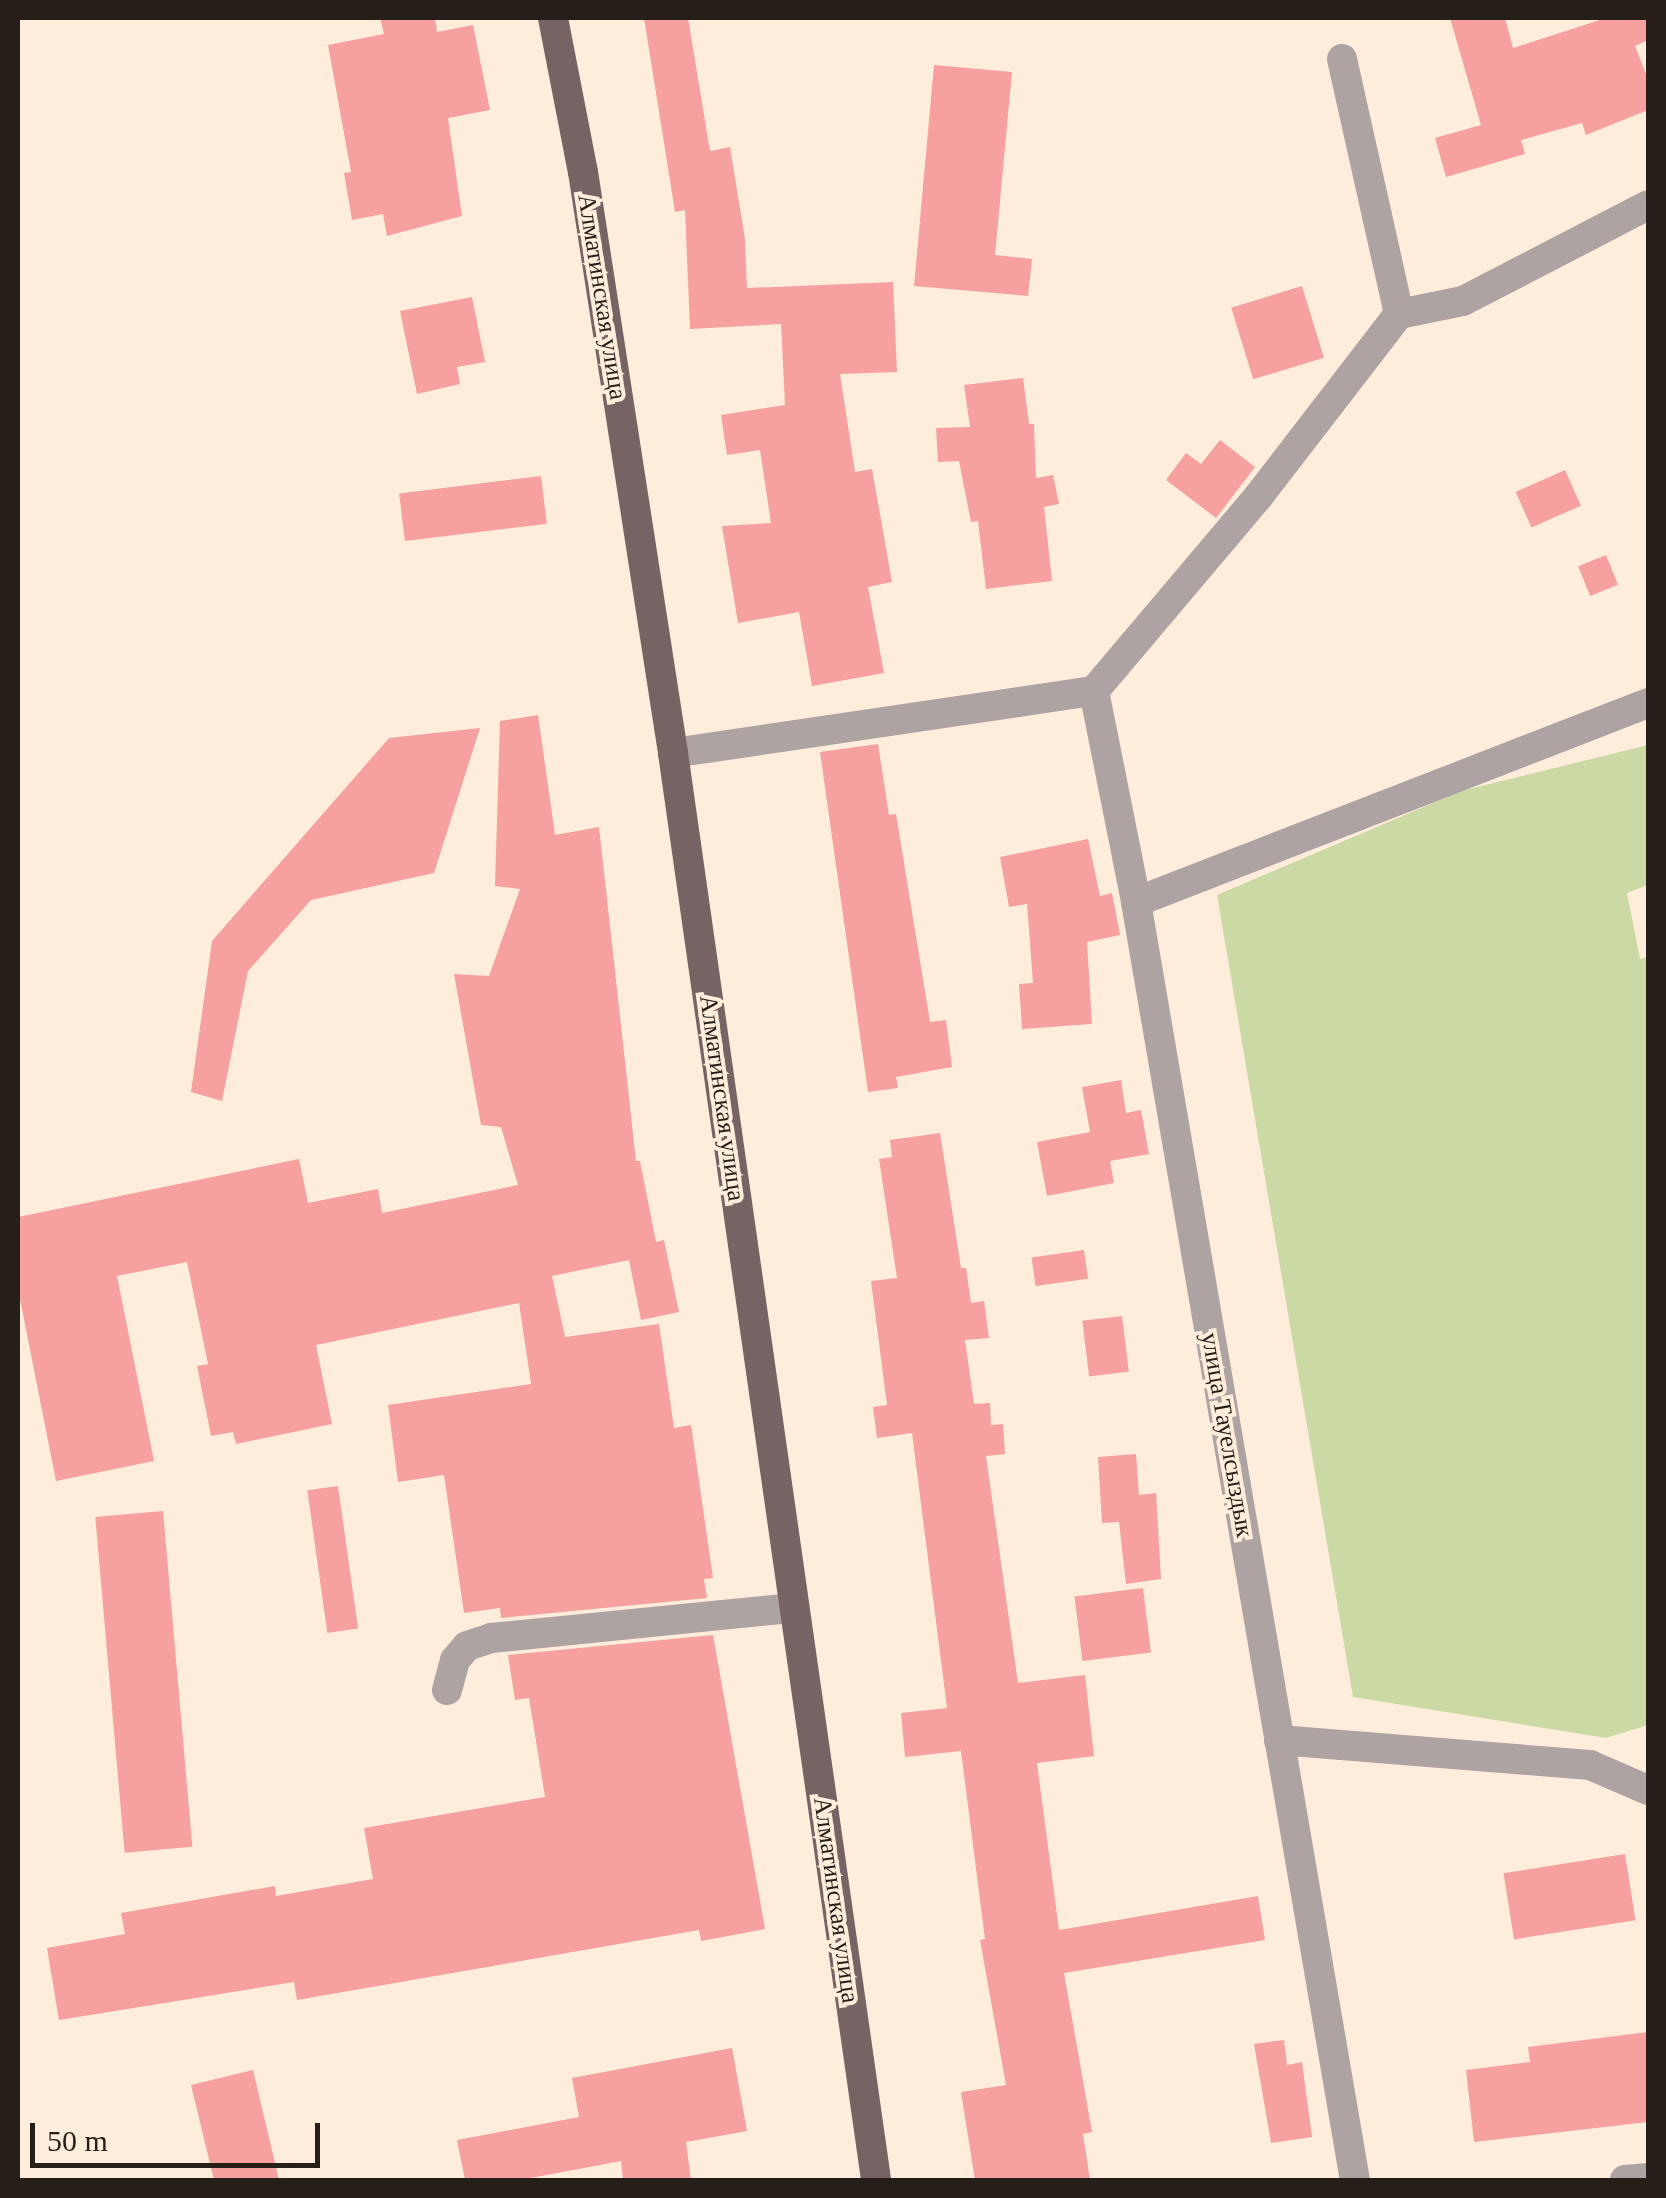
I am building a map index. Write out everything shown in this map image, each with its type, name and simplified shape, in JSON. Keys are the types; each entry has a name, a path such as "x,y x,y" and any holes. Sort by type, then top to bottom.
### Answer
{"main road":[{"name":"Алматинская улица","path":"553,18 583,172 673,753 876,2180"}],"street":[{"path":"1342,59 1398,314"},
{"path":"673,753 1094,691 1258,497 1398,314 1463,302 1648,205"},
{"name":"улица Тауелсыздык","path":"1094,691 1136,902 1355,2180"},
{"path":"1136,902 1648,703"},
{"path":"446,1690 454,1660 467,1646 491,1638 794,1608"},
{"path":"1280,1740 1590,1764 1648,1790"},
{"path":"1625,2180 1648,2178"}],"green space":[{"path":"1648,745 1648,885 1627,893 1640,959 1648,957 1648,1725 1606,1738 1353,1697 1217,895 1461,791"}],"building":[{"path":"380,18 435,18 437,32 473,25 490,110 448,118 462,216 387,236 383,214 352,220 344,173 351,172 328,45 384,34"},
{"path":"644,18 688,18 710,151 730,147 745,239 747,288 893,282 897,372 840,374 855,472 872,469 892,582 868,587 884,673 812,686 799,612 738,623 722,526 771,523 760,450 727,455 721,415 785,405 781,324 690,329 685,210 675,212"},
{"path":"1450,18 1505,18 1513,48 1606,18 1648,18 1648,40 1635,46 1648,79 1648,110 1586,135 1582,123 1521,140 1525,154 1446,177 1435,138 1481,125"},
{"path":"934,65 1012,72 995,255 1032,259 1028,296 914,286"},
{"path":"1302,286 1324,358 1253,379 1231,308"},
{"path":"472,297 485,362 457,367 460,384 417,394 400,311"},
{"path":"1023,378 1029,424 1034,424 1036,478 1053,475 1059,504 1044,507 1052,581 986,589 978,521 971,522 959,461 938,462 936,428 970,427 964,385"},
{"path":"1220,440 1255,467 1216,518 1166,480 1186,453 1201,464"},
{"path":"1565,470 1581,506 1532,528 1516,492"},
{"path":"541,476 547,524 405,541 399,493"},
{"path":"1606,555 1618,585 1590,596 1578,566"},
{"path":"538,715 555,835 599,827 636,1161 640,1161 656,1242 664,1240 679,1312 641,1320 629,1260 552,1276 565,1337 659,1324 674,1428 691,1425 713,1578 704,1579 707,1598 501,1618 500,1608 464,1613 444,1475 398,1482 388,1405 531,1384 519,1303 316,1345 332,1424 236,1444 233,1432 211,1436 197,1366 208,1364 187,1262 117,1276 154,1461 56,1481 18,1289 18,1217 299,1159 308,1203 378,1189 382,1213 518,1185 501,1127 481,1125 454,974 489,976 520,889 495,886 500,721"},
{"path":"480,728 434,873 311,900 248,971 222,1101 191,1092 212,941 389,738"},
{"path":"878,744 889,815 896,814 930,1022 946,1020 952,1067 896,1077 898,1088 868,1092 820,752"},
{"path":"1088,839 1100,896 1112,893 1120,935 1087,942 1092,1024 1022,1029 1019,984 1033,983 1027,904 1009,907 1000,857"},
{"path":"1121,1080 1126,1113 1141,1110 1149,1154 1110,1161 1114,1183 1047,1196 1037,1142 1090,1132 1082,1087"},
{"path":"940,1133 961,1268 966,1268 971,1303 984,1301 989,1338 965,1340 974,1404 990,1403 991,1425 1003,1424 1005,1454 986,1456 1018,1683 1085,1675 1094,1756 1037,1763 1059,1930 1258,1896 1265,1940 1064,1973 1092,2132 1083,2134 1090,2180 975,2180 961,2092 1006,2085 980,1940 985,1939 961,1751 905,1757 901,1713 947,1708 912,1433 877,1438 873,1407 887,1405 871,1281 897,1278 879,1159 892,1157 890,1140"},
{"path":"1084,1250 1088,1279 1036,1286 1032,1257"},
{"path":"1122,1316 1129,1372 1089,1376 1082,1321"},
{"path":"1136,1454 1139,1495 1156,1493 1161,1579 1126,1584 1119,1522 1102,1523 1098,1457"},
{"path":"338,1486 358,1629 327,1633 307,1490"},
{"path":"163,1511 192,1847 125,1853 95,1517"},
{"path":"1143,1588 1151,1653 1082,1661 1075,1596"},
{"path":"713,1635 765,1929 701,1941 699,1930 297,2000 294,1982 59,2020 47,1948 125,1934 121,1913 275,1886 276,1896 373,1879 364,1828 545,1797 529,1698 515,1700 508,1655"},
{"path":"1625,1854 1635,1920 1514,1939 1504,1873"},
{"path":"1648,2032 1648,2122 1474,2142 1466,2070 1530,2062 1528,2047"},
{"path":"1284,2040 1287,2065 1302,2062 1312,2137 1271,2143 1254,2044"},
{"path":"732,2048 747,2131 686,2142 691,2180 623,2180 621,2161 520,2180 465,2180 457,2140 579,2117 572,2078"},
{"path":"253,2070 279,2180 214,2180 191,2085"}]}
